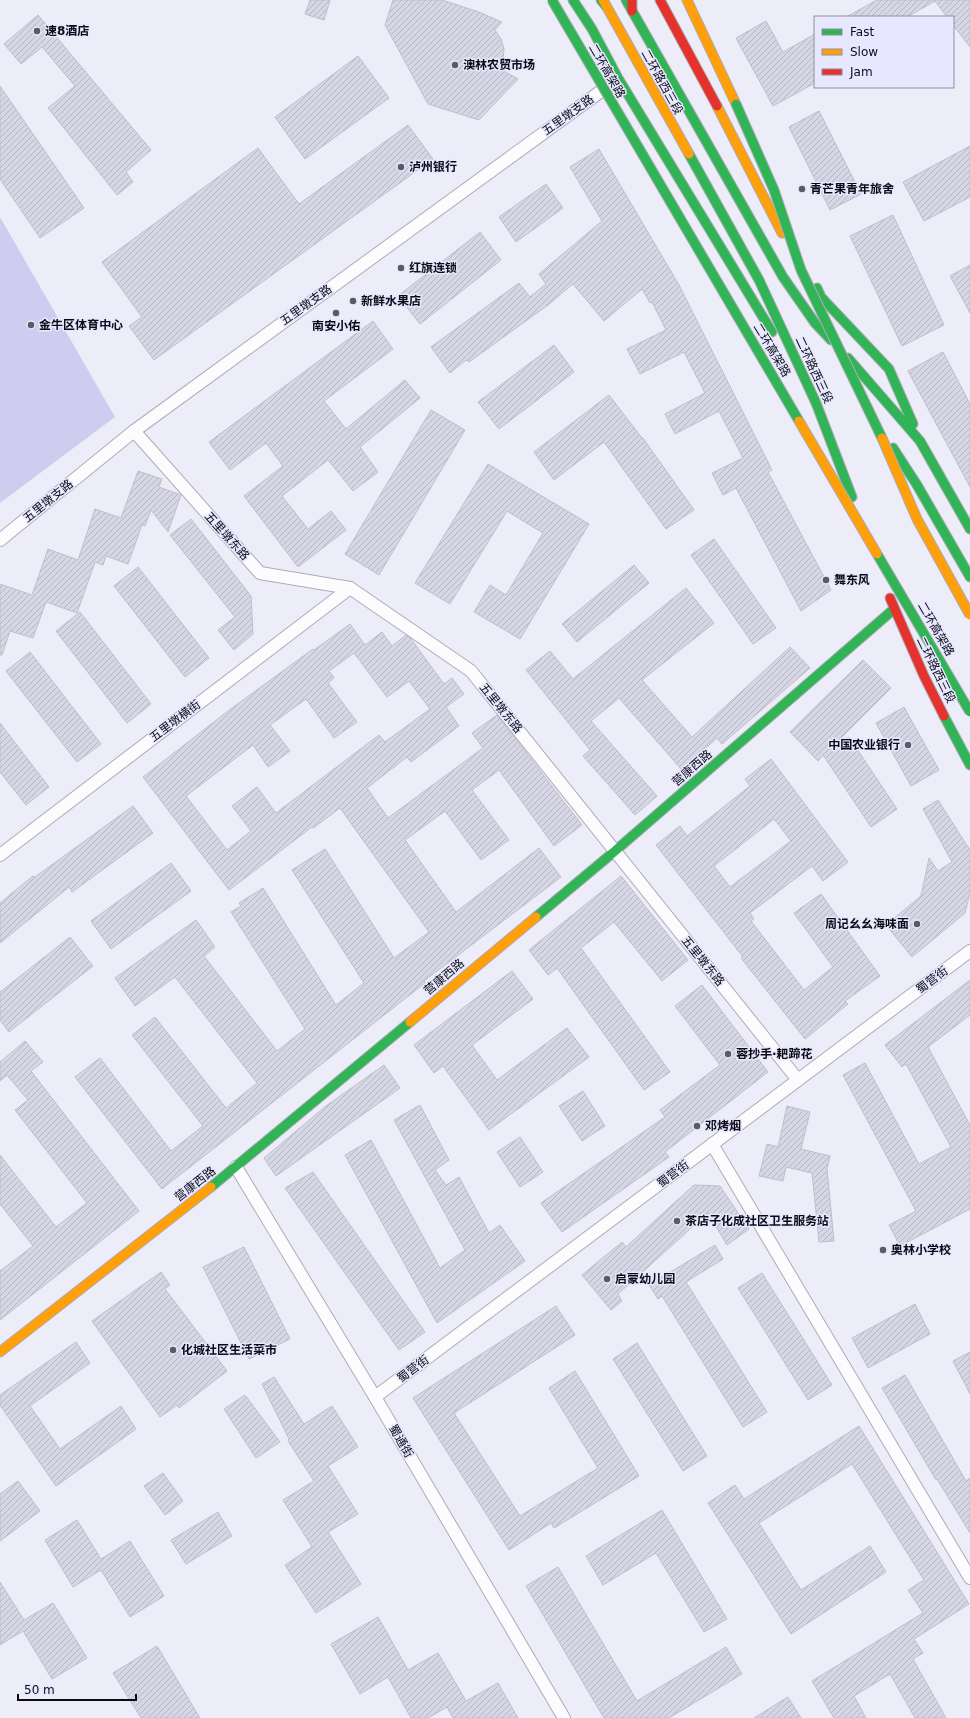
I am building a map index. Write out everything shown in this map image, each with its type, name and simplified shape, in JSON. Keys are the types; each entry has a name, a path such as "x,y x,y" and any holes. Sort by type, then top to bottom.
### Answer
{"main road":[{"name":"二环高架路","path":"551,0 970,712"},
{"path":"573,0 592,28 618,78 721,250 816,403"},
{"name":"二环路西三段","path":"626,0 783,277 815,323 859,370 920,441 970,529"},
{"path":"632,0 632,11"},
{"path":"660,0 703,79 801,270 874,420 917,519 970,615"},
{"path":"679,0 821,296 889,370 920,441"},
{"path":"687,0 736,104 774,190 801,270"},
{"name":"二环路西三段","path":"603,2 759,280 816,403 894,609 924,676 970,765"},
{"path":"874,420 917,485 970,577"},
{"name":"营康西路","path":"2,1348 236,1166 615,851 894,609"}],"street":[{"name":"五里墩支路","path":"0,540 134,431 618,78"},
{"name":"五里墩东路","path":"134,431 260,573 350,588 471,671 798,1080"},
{"name":"五里墩横街","path":"0,855 350,588"},
{"name":"蜀营街","path":"375,1397 970,951"},
{"path":"712,1144 970,1578"},
{"name":"蜀通街","path":"236,1166 375,1397 564,1718"}],"shaded area":[{"name":"金牛区体育中心","path":"0,217 115,417 0,503"}],"building":[{"path":"310,0 330,0 324,20 305,14"},
{"name":"澳林农贸市场","path":"393,0 442,0 479,12 502,22 495,30 501,39 504,49 502,70 518,79 479,120 428,104 385,25"},
{"path":"877,0 970,0 970,47 954,26 954,16 946,16 935,1 909,16 848,16"},
{"path":"38,15 151,150 126,172 133,182 117,195 48,108 75,86 42,47 21,64 4,44"},
{"path":"766,21 783,52 814,35 814,84 773,106 736,38"},
{"path":"358,56 389,98 305,159 275,117"},
{"path":"0,86 84,208 40,238 0,179"},
{"path":"819,111 861,194 830,210 789,127"},
{"path":"408,125 433,159 154,360 129,326 142,317 102,262 258,148 299,204"},
{"path":"970,146 970,197 924,221 903,182"},
{"path":"599,149 679,285 772,470 768,472 831,590 801,611 736,488 723,495 712,473 743,458 719,411 675,434 665,414 705,393 684,352 640,374 627,349 666,330 652,302 650,303 642,289 604,321 573,284 548,305 469,362 466,360 450,373 431,347 519,283 530,297 546,284 539,274 602,221 570,167"},
{"path":"546,184 563,208 516,242 499,217"},
{"path":"893,215 944,325 902,346 850,236"},
{"path":"480,232 501,260 420,324 398,296"},
{"path":"970,265 970,313 950,276"},
{"path":"373,321 393,349 324,401 346,429 405,380 420,398 360,447 378,472 353,491 328,460 282,496 308,529 331,511 346,530 298,567 244,496 283,466 266,443 230,470 209,442"},
{"path":"554,345 574,372 499,429 478,402"},
{"path":"943,352 970,404 970,487 908,371"},
{"path":"609,395 643,438 694,510 666,529 604,442 554,480 534,452"},
{"path":"431,410 465,430 379,575 345,554"},
{"path":"488,464 589,524 520,639 474,612 490,585 506,595 543,533 507,511 450,604 415,583"},
{"path":"138,471 162,479 159,487 181,495 168,532 151,510 145,526 142,525 128,564 106,556 103,565 95,562 77,613 46,602 33,638 10,631 2,655 0,655 0,584 32,595 48,549 78,560 95,509 121,518"},
{"path":"191,519 251,596 253,634 234,650 218,630 235,617 170,535"},
{"path":"714,539 776,628 753,644 691,555"},
{"path":"634,565 649,583 577,642 562,624"},
{"path":"138,567 209,658 185,677 114,586"},
{"path":"686,588 714,623 642,680 692,737 790,647 810,668 722,744 717,738 682,770 619,698 591,721 657,796 635,815 583,756 590,750 526,670 550,651 573,679"},
{"path":"80,612 151,704 127,723 56,631"},
{"path":"350,624 365,645 382,632 392,646 406,635 411,639 444,684 452,678 464,694 446,707 459,726 411,762 407,757 367,788 388,818 483,748 472,733 497,715 582,825 554,846 499,770 472,790 509,840 481,860 445,811 405,840 456,912 539,848 561,877 424,981 425,983 162,1189 75,1077 100,1058 171,1151 203,1126 132,1035 155,1017 226,1108 257,1083 175,977 135,1006 115,978 196,920 215,947 204,956 277,1051 305,1029 231,912 241,906 239,903 263,888 336,1005 364,983 292,870 325,849 394,958 429,932 340,808 313,828 312,827 229,890 143,777 228,711 313,649 314,650","holes":["354,653 387,697 409,681 430,709 385,742 379,735 276,813 257,787 232,806 251,831 227,850 186,796 253,745 268,767 290,751 270,725 306,699 334,738 357,722 328,683 334,678 329,671"]},
{"path":"30,652 101,744 77,762 6,671"},
{"path":"863,660 891,688 834,745 849,737 897,809 871,827 823,755 818,761 790,732"},
{"path":"904,707 939,770 911,786 876,723"},
{"path":"0,723 49,787 26,805 0,772"},
{"path":"771,759 848,862 823,881 812,866 750,913 754,919 751,921 804,990 833,967 794,913 821,894 880,976 845,1001 848,1004 805,1039 741,958 743,957 656,845 680,826 687,836 750,786 745,779","holes":["774,819 791,841 730,887 714,866"]},
{"path":"938,800 970,850 970,893 965,913 912,957 886,925 921,896 929,858 938,871 952,862 923,809"},
{"path":"133,806 153,833 72,892 69,887 0,943 0,903 33,876 35,877"},
{"path":"171,863 191,891 111,949 91,921"},
{"path":"621,876 688,960 662,981 614,922 581,948 670,1072 644,1090 557,968 548,975 529,950"},
{"path":"70,937 93,966 9,1032 0,1020 0,992"},
{"path":"512,971 533,999 472,1045 497,1080 567,1028 589,1057 489,1130 443,1066 434,1073 414,1045"},
{"path":"970,980 970,1015 928,1047 970,1125 970,1209 900,1246 889,1225 916,1211 843,1075 865,1063 919,1164 951,1147 906,1064 902,1067 885,1045"},
{"path":"702,985 768,1072 665,1152 669,1157 562,1232 541,1203 665,1117 660,1110 720,1065 675,1006"},
{"path":"25,1041 43,1062 31,1071 139,1211 0,1320 0,1271 33,1246 0,1204 0,1155 56,1227 87,1203 15,1110 28,1100 7,1075 0,1081 0,1062"},
{"path":"384,1065 400,1088 276,1176 264,1158 326,1106"},
{"path":"583,1091 605,1126 582,1141 559,1106"},
{"path":"420,1105 449,1160 435,1170 446,1185 459,1177 489,1233 500,1225 525,1261 437,1323 345,1155 371,1140 440,1268 465,1250 394,1120"},
{"path":"787,1106 810,1112 801,1149 830,1156 827,1169 834,1241 819,1242 812,1173 786,1167 783,1181 759,1176 767,1144 778,1147"},
{"path":"520,1137 543,1172 520,1187 497,1152"},
{"path":"313,1172 425,1332 399,1350 285,1188"},
{"path":"694,1185 720,1186 749,1229 727,1245 708,1213 618,1294 622,1301 611,1310 582,1275 622,1242 626,1247"},
{"path":"715,1245 723,1259 686,1282 767,1412 743,1427 662,1296 658,1299 649,1285"},
{"path":"244,1247 290,1339 249,1359 203,1267"},
{"name":"化城社区生活菜市","path":"161,1272 170,1285 165,1289 227,1371 179,1408 177,1405 160,1417 92,1321"},
{"path":"762,1273 832,1385 808,1400 738,1288"},
{"path":"915,1304 930,1334 868,1368 852,1338"},
{"path":"556,1306 575,1335 454,1413 520,1516 598,1468 549,1388 575,1371 639,1476 554,1528 551,1523 509,1550 413,1398"},
{"path":"76,1342 90,1363 30,1406 60,1449 121,1406 136,1429 56,1486 0,1405 0,1395"},
{"path":"637,1343 707,1456 683,1471 613,1359"},
{"path":"970,1352 970,1394 953,1361"},
{"path":"905,1375 966,1481 970,1478 970,1533 937,1479 936,1480 882,1388"},
{"path":"274,1377 304,1424 332,1406 358,1447 328,1466 358,1514 328,1532 361,1584 316,1613 285,1565 312,1547 283,1500 314,1481 288,1441 289,1439 262,1384"},
{"path":"245,1395 280,1442 256,1458 224,1409"},
{"path":"859,1426 969,1604 914,1639 923,1653 913,1659 946,1718 915,1718 890,1674 854,1696 866,1718 834,1718 812,1681 923,1613 908,1590 924,1580 852,1464 759,1523 801,1590 870,1546 886,1572 791,1634 708,1503 735,1485 744,1499"},
{"path":"163,1473 183,1501 165,1515 144,1486"},
{"path":"18,1481 40,1511 0,1541 0,1494"},
{"path":"662,1510 727,1619 704,1632 656,1553 603,1585 586,1556"},
{"path":"218,1512 232,1536 186,1564 171,1540"},
{"path":"77,1520 101,1559 130,1541 164,1596 130,1617 101,1570 73,1587 45,1540"},
{"path":"558,1567 637,1701 726,1647 742,1674 669,1718 604,1718 526,1586"},
{"path":"0,1582 24,1620 53,1603 87,1658 52,1679 23,1631 0,1645"},
{"path":"378,1617 408,1670 438,1653 466,1701 498,1683 518,1718 453,1718 447,1707 428,1718 411,1718 388,1677 360,1694 331,1644"},
{"path":"157,1646 200,1718 141,1718 113,1673"},
{"path":"788,1697 801,1718 754,1718"}],"traffic: fast":[{"path":"552,0 799,421"},
{"path":"573,0 592,29 618,78 772,332"},
{"path":"601,0 606,6"},
{"path":"626,0 783,277 815,323 831,340"},
{"path":"736,104 774,190 801,270 882,438"},
{"path":"689,154 759,280 816,403 852,497"},
{"path":"817,288 821,297 889,369 913,424"},
{"path":"848,358 920,441 970,529"},
{"path":"893,448 917,485 970,577"},
{"path":"877,554 970,712"},
{"path":"536,917 615,851 894,609"},
{"path":"944,716 970,765"},
{"path":"211,1187 410,1022"}],"traffic: slow":[{"path":"603,0 689,154"},
{"path":"687,0 736,104"},
{"path":"717,106 782,233"},
{"path":"799,421 877,554"},
{"path":"882,438 917,519 970,615"},
{"path":"410,1022 536,917"},
{"path":"0,1352 211,1187"}],"traffic: jam":[{"path":"632,0 632,11"},
{"path":"660,0 717,106"},
{"path":"890,598 924,676 944,716"}],"place":[{"name":"速8酒店","path":"37,31"},
{"name":"澳林农贸市场","path":"455,65"},
{"name":"泸州银行","path":"401,167"},
{"name":"青芒果青年旅舍","path":"802,189"},
{"name":"红旗连锁","path":"401,268"},
{"name":"新鲜水果店","path":"353,301"},
{"name":"南安小佑","path":"336,313"},
{"name":"金牛区体育中心","path":"31,325"},
{"name":"舞东风","path":"826,580"},
{"name":"中国农业银行","path":"908,745"},
{"name":"周记幺幺海味面","path":"917,924"},
{"name":"蓉抄手·耙蹄花","path":"728,1054"},
{"name":"邓烤烟","path":"697,1126"},
{"name":"茶店子化成社区卫生服务站","path":"677,1221"},
{"name":"奥林小学校","path":"883,1250"},
{"name":"启蒙幼儿园","path":"607,1279"},
{"name":"化城社区生活菜市","path":"173,1350"}]}
